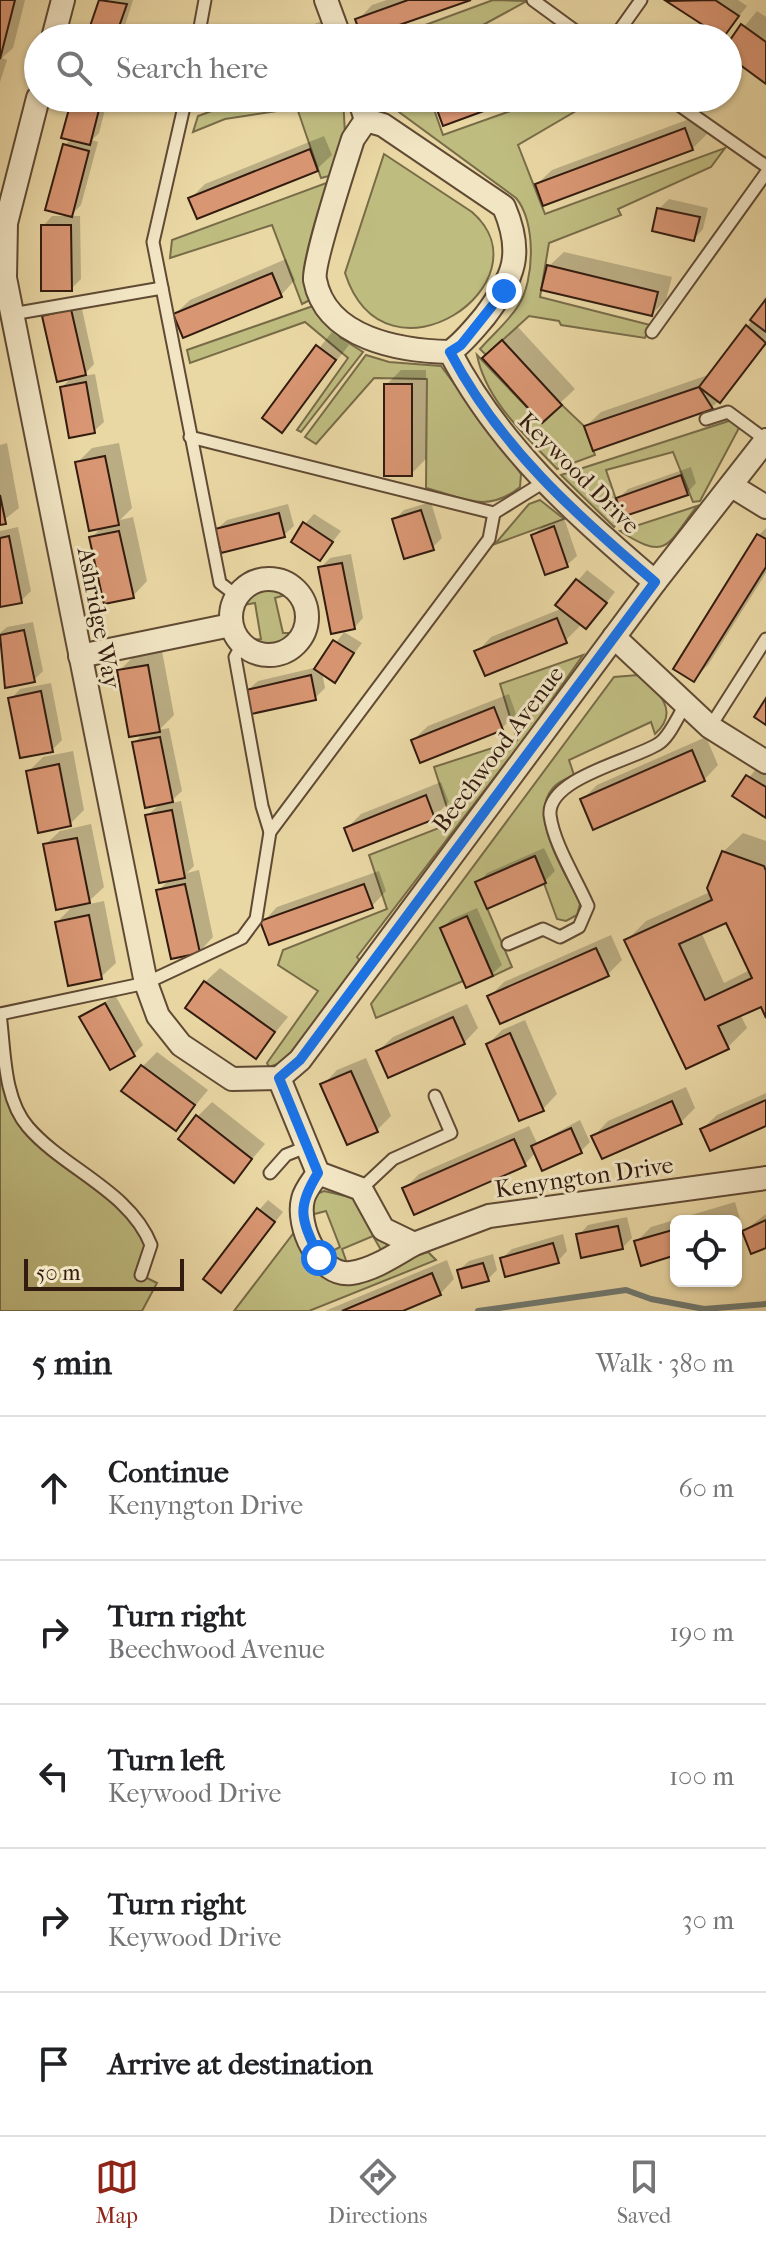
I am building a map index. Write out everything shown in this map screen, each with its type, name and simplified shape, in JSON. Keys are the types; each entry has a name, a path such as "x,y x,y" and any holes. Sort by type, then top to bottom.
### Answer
{"street":[{"path":"57,24 63,0"},
{"path":"326,0 335,24"},
{"name":"Ashridge Way","path":"34,112 6,223 7,303 146,983 158,1016 181,1045 232,1079 273,1079"},
{"path":"363,112 366,120"},
{"path":"366,120 383,125 504,207 513,229 515,255 509,284 461,345 450,352 383,344 346,326 324,303 314,278 353,139 366,120"},
{"name":"Keywood Drive","path":"450,352 472,394 544,482 655,582"},
{"name":"Beechwood Avenue","path":"273,1079 300,1060 655,582 766,440"},
{"path":"732,486 766,507"},
{"path":"269,579 292,587 306,607 305,632 288,650 264,655 237,635 232,605 237,596 246,587 269,579"},
{"path":"80,656 237,635"},
{"path":"614,637 710,727 766,762"},
{"path":"273,1079 318,1173 361,1189 383,1229 414,1244"},
{"name":"Kenyngton Drive","path":"318,1173 303,1197 301,1218 319,1258 330,1269 349,1273 489,1216 766,1178"}],"lane":[{"path":"201,24 205,0"},
{"path":"533,0 566,24"},
{"path":"624,24 641,0"},
{"path":"183,112 153,242 220,583 237,596"},
{"path":"689,112 766,166"},
{"path":"652,332 766,173"},
{"path":"7,303 162,288"},
{"path":"706,419 728,412 766,440"},
{"path":"190,437 494,513 544,482"},
{"path":"270,832 489,539 494,513"},
{"path":"141,1275 151,1245 132,1214 27,1126 10,1091 0,1014 146,983 242,938 256,919 270,832 262,806 235,657 237,635"},
{"path":"710,727 766,639"},
{"path":"508,944 543,929 560,937 579,927 588,906 552,826 550,810 556,795 570,783 661,743 686,703"},
{"path":"361,1189 393,1159 451,1133 435,1096"},
{"path":"270,1173 286,1155 306,1147"}],"shaded area":[{"path":"493,0 527,1 485,24 428,24"},
{"path":"209,112 271,112 225,119 193,132 198,116"},
{"path":"298,112 344,112 345,134 333,175 321,178"},
{"path":"399,112 435,112 443,135 508,112 574,112 518,145 545,214 725,148 711,167 618,209 621,215 549,243 540,297 650,325 645,338 561,325 559,321 529,316 486,355 480,349 514,312 528,282 530,236 523,208 516,198"},
{"path":"384,154 472,212 491,240 492,268 478,295 454,315 424,327 393,326 365,309 345,273"},
{"path":"329,182 312,299 302,304 272,225 170,258 172,240"},
{"path":"313,306 341,338 363,352 301,432 297,430 348,358 305,322 190,363 187,350"},
{"path":"366,355 389,362 441,366 521,474 520,487 497,500 486,502 426,488 427,379 374,378 316,444 305,437"},
{"path":"477,355 542,423 562,405 584,426 595,455 557,469 498,403"},
{"path":"732,420 739,428 700,501 693,502 673,452 606,470 622,517 614,527 561,475"},
{"path":"540,500 564,519 495,544 529,504"},
{"path":"697,506 665,545 648,546 620,531"},
{"path":"266,588 276,588 285,595 275,598 283,633 291,633 285,646 265,649 252,640 261,639 255,603 244,605 249,595"},
{"path":"583,655 527,735 357,957 361,962 286,1061 269,1067 267,1063 318,991 278,965 283,950 387,909 369,855 452,823 434,767 517,740 500,684"},
{"path":"638,675 664,702 666,717 663,726 655,734 651,722 569,760 574,775 555,786 546,800 544,815 547,830 580,904 577,915 566,921 557,919 534,856 476,882 512,967 493,976 467,917 463,981 376,1018 371,1004 614,677"},
{"path":"0,1014 10,1091 27,1126 132,1214 151,1245 141,1275 157,1283 142,1311 0,1311"},
{"path":"324,1191 354,1198 392,1244 381,1250 373,1236 342,1249 348,1266 325,1255 340,1247 326,1211 307,1216 314,1195"},
{"path":"299,1226 317,1271 340,1280 428,1252 436,1260 309,1311 234,1311"}],"building":[{"path":"0,0 15,0 0,59"},
{"path":"99,0 127,4 120,24 91,24"},
{"path":"408,0 471,0 402,24 357,24 355,19"},
{"path":"715,0 739,16 733,24 701,24 666,1"},
{"path":"742,25 766,42 766,84 742,66"},
{"path":"68,112 98,112 90,145 61,138"},
{"path":"438,112 481,112 443,126"},
{"path":"685,128 693,150 543,206 535,184"},
{"path":"63,144 89,151 72,217 45,210"},
{"path":"310,149 318,171 197,219 188,198"},
{"path":"657,208 700,217 694,241 652,231"},
{"path":"41,225 71,225 72,291 41,291"},
{"path":"547,265 658,292 652,316 541,290"},
{"path":"272,273 282,297 183,338 173,314"},
{"path":"766,299 766,332 750,320"},
{"path":"71,309 86,375 57,382 42,316"},
{"path":"746,325 766,343 720,403 699,387"},
{"path":"502,340 562,405 542,423 482,358"},
{"path":"316,345 336,360 282,433 262,418"},
{"path":"86,382 95,433 69,438 60,387"},
{"path":"384,384 412,384 412,476 384,476"},
{"path":"699,387 713,409 593,451 584,426"},
{"path":"105,456 119,525 89,531 75,462"},
{"path":"681,475 688,495 622,517 616,498"},
{"path":"0,495 6,524 0,525"},
{"path":"421,510 434,550 404,559 392,519"},
{"path":"279,513 285,537 221,553 215,529"},
{"path":"303,522 333,542 320,561 291,542"},
{"path":"554,526 568,567 545,575 531,535"},
{"path":"119,531 134,598 104,604 89,537"},
{"path":"757,534 766,539 766,567 694,682 673,669"},
{"path":"9,536 22,603 0,607 0,538"},
{"path":"342,563 355,629 331,634 318,567"},
{"path":"576,579 607,603 586,629 555,605"},
{"path":"557,618 567,643 485,676 474,651"},
{"path":"24,630 35,682 5,688 0,635"},
{"path":"333,640 354,653 335,683 314,669"},
{"path":"148,665 160,732 129,737 117,670"},
{"path":"311,675 316,700 251,714 246,690"},
{"path":"41,691 53,752 20,758 8,698"},
{"path":"766,698 766,725 754,717"},
{"path":"494,707 503,730 420,763 411,740"},
{"path":"160,737 173,802 145,808 132,742"},
{"path":"692,750 705,781 593,830 580,799"},
{"path":"59,764 71,826 38,833 26,771"},
{"path":"746,775 766,787 766,818 732,796"},
{"path":"426,795 435,819 353,851 344,828"},
{"path":"172,810 185,878 159,883 145,815"},
{"path":"77,838 90,903 56,910 43,844"},
{"path":"722,851 764,866 766,1018 761,1007 718,1026 729,1049 686,1069 624,940 712,900 707,888","holes":["726,923 752,978 705,1000 679,944"]},
{"path":"535,856 546,883 487,909 475,882"},
{"path":"185,884 200,953 171,959 156,890"},
{"path":"364,884 373,908 269,945 260,921"},
{"path":"89,915 102,979 68,986 55,922"},
{"path":"467,916 493,976 466,988 440,928"},
{"path":"596,948 609,976 500,1024 487,996"},
{"path":"204,981 275,1032 256,1059 185,1008"},
{"path":"105,1003 135,1056 110,1070 79,1017"},
{"path":"453,1017 465,1044 388,1078 376,1051"},
{"path":"510,1033 544,1111 519,1121 486,1044"},
{"path":"141,1065 195,1105 176,1131 121,1091"},
{"path":"351,1071 378,1132 347,1145 320,1084"},
{"path":"766,1100 766,1126 710,1151 700,1129"},
{"path":"672,1101 682,1124 602,1159 591,1136"},
{"path":"196,1115 252,1159 234,1183 178,1139"},
{"path":"571,1128 582,1153 542,1171 531,1146"},
{"path":"514,1139 526,1166 414,1215 402,1188"},
{"path":"257,1208 275,1222 221,1293 203,1279"},
{"path":"766,1220 766,1248 751,1254 742,1231"},
{"path":"618,1226 623,1249 581,1258 576,1234"},
{"path":"670,1231 670,1257 641,1266 634,1241"},
{"path":"553,1243 559,1263 505,1277 500,1258"},
{"path":"483,1263 489,1281 462,1288 457,1270"},
{"path":"432,1273 441,1295 403,1311 342,1311"}],"waterway":[{"path":"478,1311 626,1290 651,1299 704,1309 766,1304"}],"route":[{"path":"319,1258 301,1218 303,1197 318,1173 279,1078 300,1060 655,582 586,523 508,442 472,394 450,352 461,345 504,291"}]}
